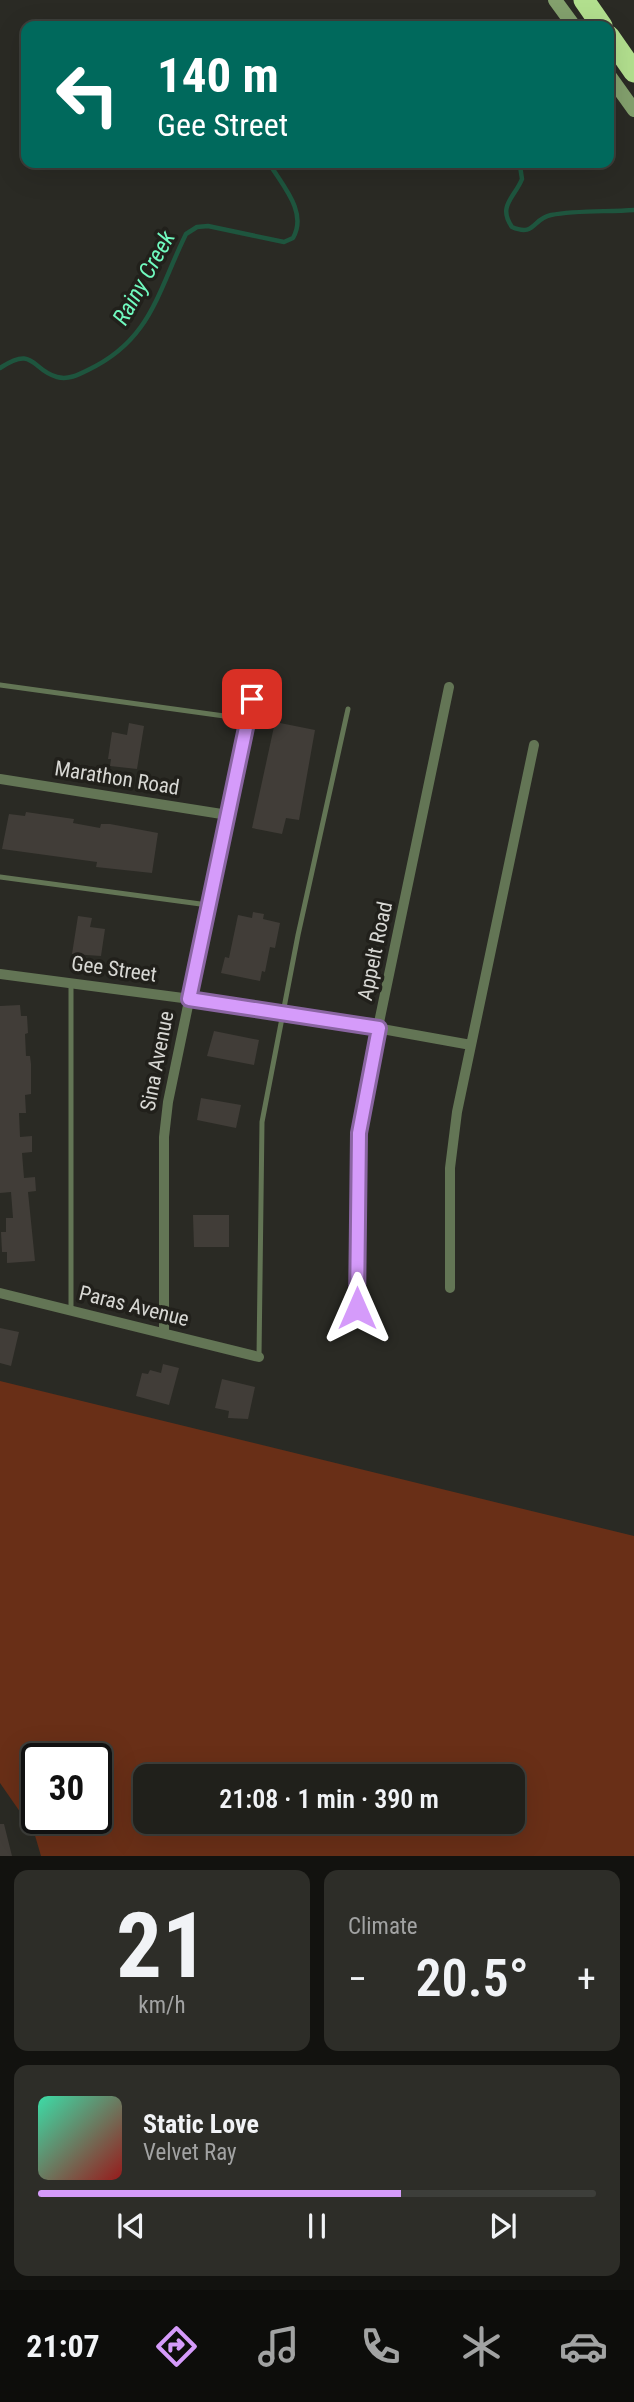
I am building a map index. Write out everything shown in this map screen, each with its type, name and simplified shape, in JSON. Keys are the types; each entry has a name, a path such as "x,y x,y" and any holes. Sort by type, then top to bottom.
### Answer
{"highway":[{"path":"584,0 599,21"},
{"path":"614,43 634,72"}],"main road":[{"path":"555,0 570,21"},
{"path":"614,82 634,110"}],"street":[{"name":"Sina Avenue","path":"164,1333 164,1137 189,999 256,678"},
{"name":"Appelt Road","path":"357,1308 359,1133 449,687"},
{"path":"450,1287 450,1168 457,1112 534,745"},
{"name":"Marathon Road","path":"0,779 228,815"},
{"name":"Gee Street","path":"0,974 282,1012 471,1045"},
{"name":"Paras Avenue","path":"0,1293 259,1357"}],"lane":[{"path":"0,685 248,720"},
{"path":"259,1357 262,1122 282,1012 348,709"},
{"path":"0,877 209,905"},
{"path":"71,983 71,1310"}],"shaded area":[{"path":"0,1381 634,1536 634,1856 41,1856 35,1834 112,1834 112,1743 21,1743 21,1813 0,1783"}],"building":[{"path":"275,722 315,730 299,820 286,818 282,834 252,828"},
{"path":"129,723 144,726 137,769 110,766 111,759 108,759 112,732 127,735"},
{"path":"26,812 74,819 73,823 100,828 101,824 110,824 158,833 152,873 96,867 97,862 2,849 9,814 25,816"},
{"path":"253,912 264,914 263,919 280,923 275,948 270,947 265,972 262,971 260,981 221,973 225,957 229,958 238,915 252,918"},
{"path":"78,916 92,918 90,927 105,929 101,956 72,954"},
{"path":"20,1005 21,1016 27,1016 26,1056 30,1056 31,1094 25,1095 26,1113 19,1113 20,1137 32,1136 32,1152 22,1153 24,1178 35,1177 36,1191 28,1192 35,1261 7,1263 7,1252 2,1252 1,1232 6,1232 6,1218 13,1218 11,1192 0,1193 0,1006"},
{"path":"214,1031 259,1040 254,1065 207,1056"},
{"path":"201,1098 241,1105 236,1128 197,1120"},
{"path":"193,1215 229,1215 229,1247 194,1247"},
{"path":"0,1328 19,1332 11,1366 0,1363"},
{"path":"163,1364 179,1368 169,1405 136,1396 142,1373 148,1374 150,1370 161,1373"},
{"path":"222,1379 255,1387 248,1419 228,1418 229,1411 215,1408"},
{"path":"0,1824 4,1824 12,1856 0,1856"}],"waterway":[{"name":"Rainy Creek","path":"0,368 11,361 27,359 49,374 65,378 80,374 109,358 126,344 150,313 186,234 197,227 208,226 284,242 293,238 297,228 295,209 292,199 272,168"},
{"name":"Rainy Creek","path":"520,168 522,179 506,213 512,227 520,230 529,229 545,217 561,213 634,210"}],"route":[{"path":"252,699 189,999 379,1028 359,1133 356,1188 357,1308"}]}
